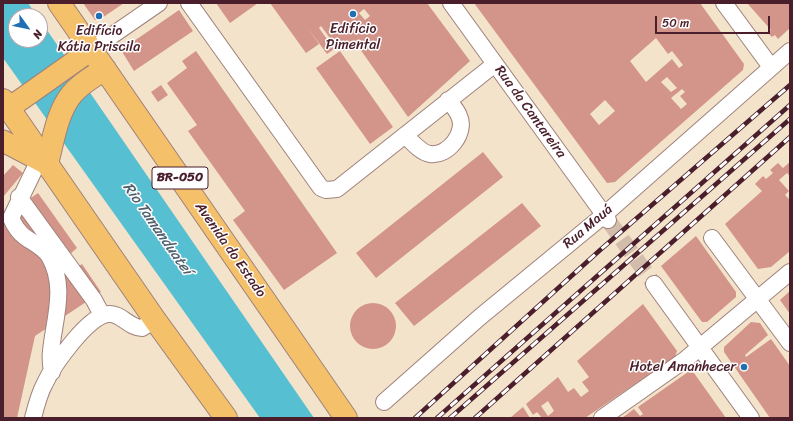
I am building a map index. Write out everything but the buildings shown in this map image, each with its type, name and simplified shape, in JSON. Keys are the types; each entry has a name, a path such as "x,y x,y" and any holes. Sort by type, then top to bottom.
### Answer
{"highway":[{"name":"Avenida do Estado","path":"59,3 86,54 346,418"},
{"path":"46,156 65,105 72,94 81,85 100,73"},
{"path":"9,104 46,156 155,320 226,418"}],"main road":[{"path":"9,104 86,54"},
{"path":"3,141 46,156"}],"street":[{"path":"86,54 159,3"},
{"path":"189,3 322,188 331,191 338,189 495,64"},
{"name":"Rua da Cantareira","path":"451,3 606,217"},
{"path":"724,3 771,67"},
{"name":"Rua Mauá","path":"384,402 480,317 606,217 790,51"},
{"path":"405,136 421,150 430,154 438,154 447,149 456,140 461,126 460,116 448,100"},
{"path":"46,156 7,214 16,228 47,254 57,273 59,289 56,325 51,352 52,372"},
{"path":"19,197 94,300 102,315"},
{"path":"712,238 790,343"},
{"path":"602,418 700,347 790,272"},
{"path":"654,284 751,418"},
{"path":"33,418 36,405 52,372 62,356 86,328 102,315 116,315 137,328 142,328 155,320"}],"water":[{"name":"Rio Tamanduateí","path":"3,3 28,3 31,8 8,8 8,48 48,48 48,32 314,418 260,418 3,58"}],"tunnel":[{"path":"608,220 654,284"}],"railway":[{"path":"415,418 599,251 790,85"},
{"path":"437,418 790,105"},
{"path":"450,418 790,119"},
{"path":"475,418 790,137"}],"place":[{"name":"Edifício Pimental","path":"353,14"},
{"name":"Edifício Kátia Priscila","path":"99,16"},
{"name":"Hotel Amanhecer","path":"744,367"}]}
